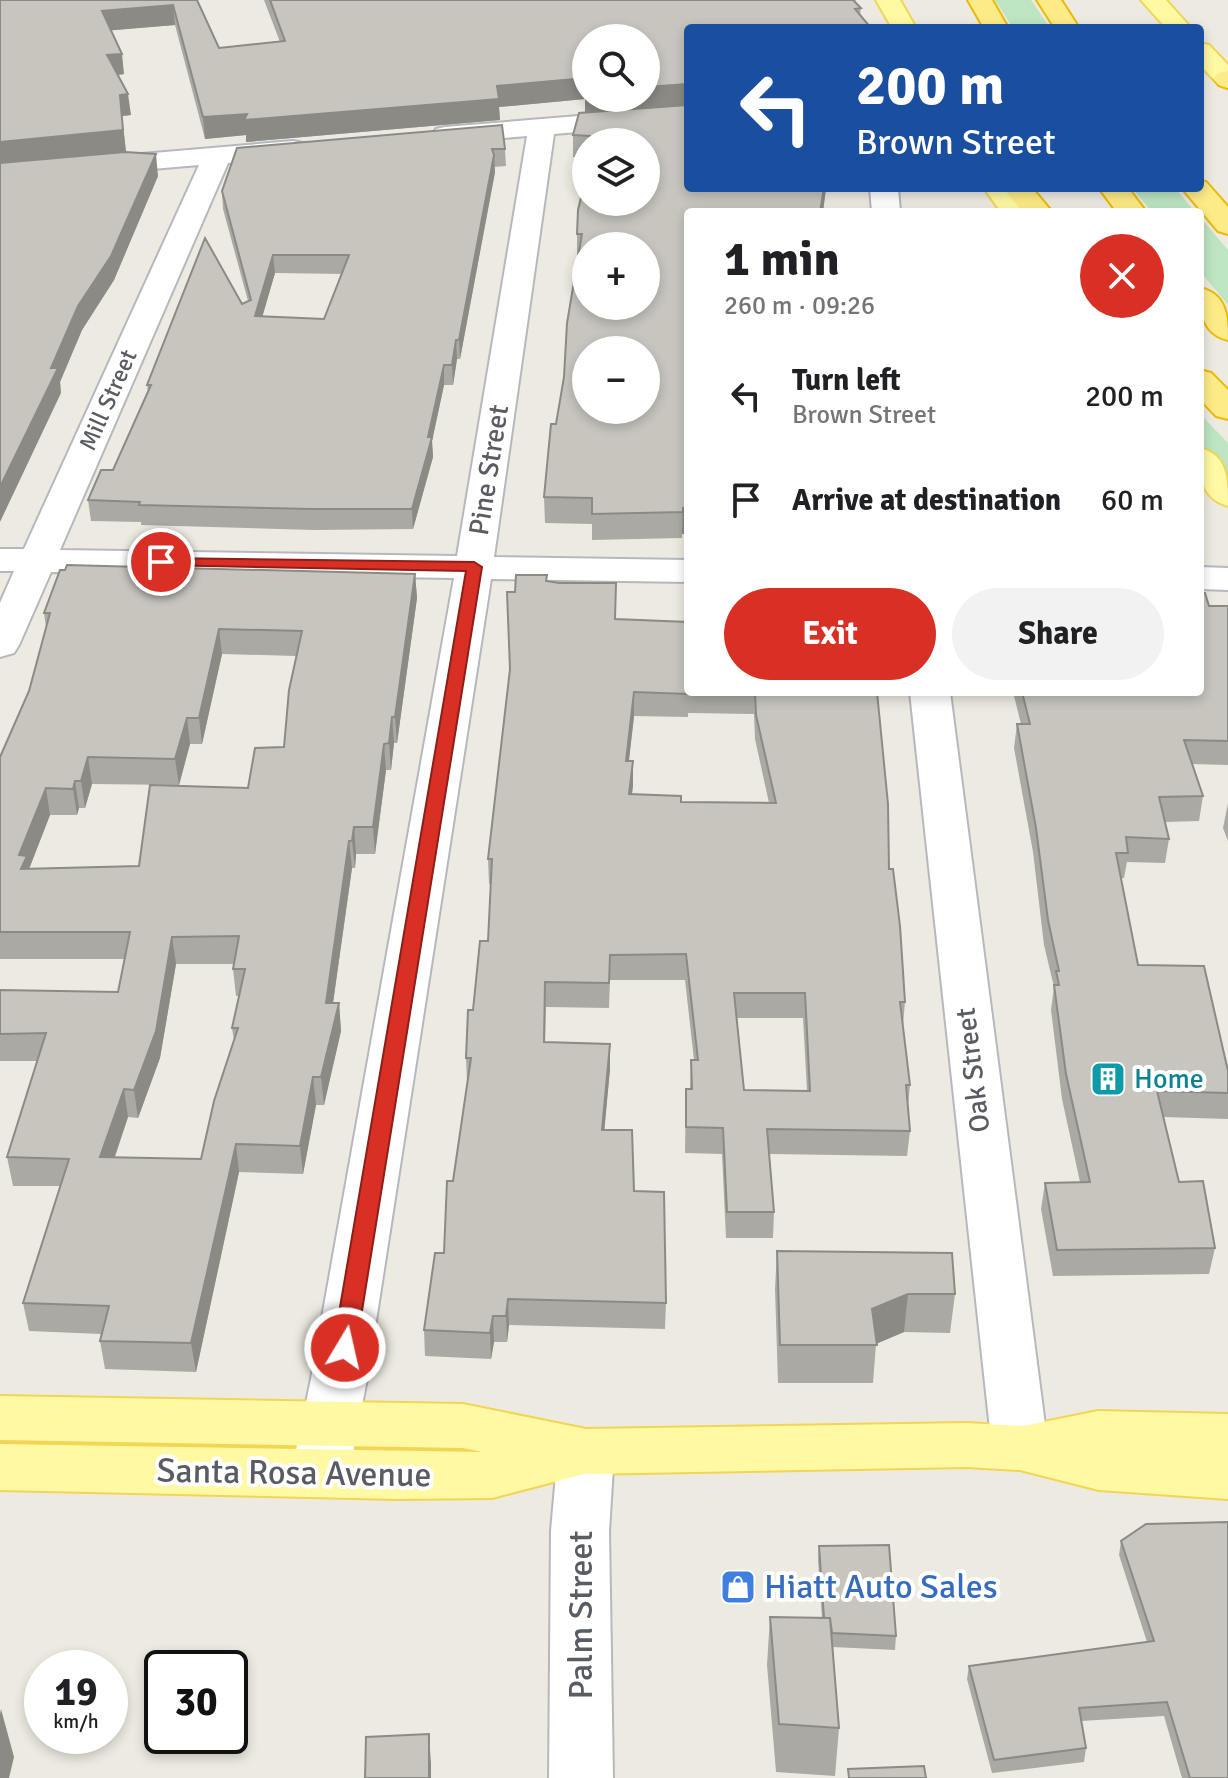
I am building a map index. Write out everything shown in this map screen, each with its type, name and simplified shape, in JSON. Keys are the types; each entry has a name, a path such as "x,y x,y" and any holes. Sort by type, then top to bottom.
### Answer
{"highway":[{"path":"980,0 994,24"},
{"path":"1049,0 1064,24"},
{"path":"1020,192 1034,208"},
{"path":"1116,192 1129,208"},
{"path":"1199,192 1228,225"},
{"path":"1204,302 1228,331"},
{"path":"1204,384 1228,409"}],"main road":[{"path":"888,0 902,24"},
{"path":"1153,0 1175,24"},
{"path":"1204,54 1228,79"},
{"path":"1204,463 1228,495"},
{"name":"Santa Rosa Avenue","path":"0,1418 325,1450 492,1475 586,1452 966,1445 1020,1448 1099,1467 1228,1476"},
{"name":"Santa Rosa Avenue","path":"1020,1448 1098,1433 1228,1436"},
{"name":"Santa Rosa Avenue","path":"0,1467 325,1450"}],"street":[{"path":"416,138 684,115"},
{"name":"Pine Street","path":"325,1450 474,567 542,127"},
{"path":"0,174 322,146"},
{"name":"Mill Street","path":"0,645 217,156"},
{"path":"0,560 684,571"},
{"path":"1204,578 1228,579"},
{"name":"Oak Street","path":"930,696 1020,1448"},
{"name":"Palm Street","path":"581,1778 580,1531 586,1452"}],"green space":[{"path":"995,0 1031,0 1047,24 1010,24"},
{"path":"1135,192 1178,192 1192,208 1149,208"},
{"path":"1204,222 1228,250 1228,305 1204,276"},
{"path":"1204,418 1228,443 1228,478 1204,448"}],"building":[{"path":"0,0 197,0 219,48 285,41 270,0 853,0 861,8 855,9 868,24 684,24 684,84 660,86 660,24 572,24 572,79 497,86 499,99 244,120 247,114 203,117 173,5 102,11 122,54 107,55 128,94 120,95 123,130 0,142"},
{"path":"684,105 684,192 823,192 821,208 684,208 683,512 592,514 592,498 544,497 551,424 556,424 564,377 572,293 572,320 660,320 660,232 577,232 578,216 660,216 660,128 575,128 579,113 660,112 660,107"},
{"path":"502,125 505,149 492,149 494,155 459,340 456,340 452,365 444,365 428,437 432,437 412,509 139,505 140,502 88,500 101,470 113,470 151,385 147,385 205,238 242,304 251,300 222,191 237,148","holes":["273,255 349,255 324,319 255,316"]},
{"path":"125,152 156,154 111,256 78,306 51,368 58,368 0,487 0,163"},
{"path":"67,565 415,574 395,717 392,717 389,743 384,744 373,827 354,827 352,841 349,841 326,1003 339,1003 321,1077 313,1077 300,1146 236,1144 191,1343 100,1341 109,1306 23,1303 69,1159 7,1157 46,1033 0,1034 0,990 118,992 130,932 0,932 0,757 29,691 50,613 44,613 60,570 65,570","holes":["219,629 302,631 289,690 284,747 255,748 248,788 150,785 139,866 21,869 27,856 19,855 46,788 73,789 75,781 81,781 88,757 175,759 187,718 199,718","239,936 233,969 245,969 232,1028 238,1028 214,1101 201,1159 100,1157 124,1089 134,1090 156,1031 172,937"]},
{"path":"516,575 547,575 546,581 559,583 616,583 615,619 684,622 684,694 634,692 626,761 633,761 629,794 681,796 681,802 776,803 756,715 755,696 877,696 888,804 889,869 893,869 900,926 905,1002 900,1002 910,1085 906,1085 910,1131 767,1129 774,1212 727,1212 723,1128 686,1127 686,1089 692,1089 691,1060 698,1060 686,954 610,955 609,983 545,982 544,1042 610,1044 602,1130 632,1130 634,1191 664,1192 666,1303 508,1299 506,1316 493,1316 490,1333 424,1330 435,1253 444,1253 447,1181 453,1181 471,1058 466,1058 468,1010 473,1010 480,941 488,941 492,859 488,859 510,669 507,592 515,592","holes":["734,993 805,993 810,1091 744,1090"]},
{"path":"1204,593 1209,606 1228,606 1228,741 1184,740 1203,796 1159,797 1169,839 1126,837 1128,853 1116,853 1138,965 1204,966 1228,1071 1228,1093 1157,1091 1179,1182 1203,1181 1215,1248 1057,1250 1045,1183 1090,1182 1066,1074 1054,985 1059,985 1056,971 1059,971 1017,724 1030,724 1023,696 1204,696"},
{"path":"777,1251 952,1253 955,1294 908,1294 872,1309 877,1345 780,1345"},
{"path":"1228,1522 1228,1778 1190,1778 1167,1702 1079,1708 1086,1748 994,1760 969,1666 1154,1641 1121,1541 1146,1524"},
{"path":"889,1545 896,1636 832,1633 830,1618 824,1618 819,1546"},
{"path":"770,1617 830,1618 839,1728 779,1724"},
{"path":"429,1734 429,1778 365,1778 366,1737"},
{"path":"924,1766 926,1778 849,1778 848,1769"}],"place":[{"name":"Home","path":"1108,1079"},
{"name":"Hiatt Auto Sales","path":"738,1587"}],"route":[{"path":"161,562 474,567 345,1348"}]}
